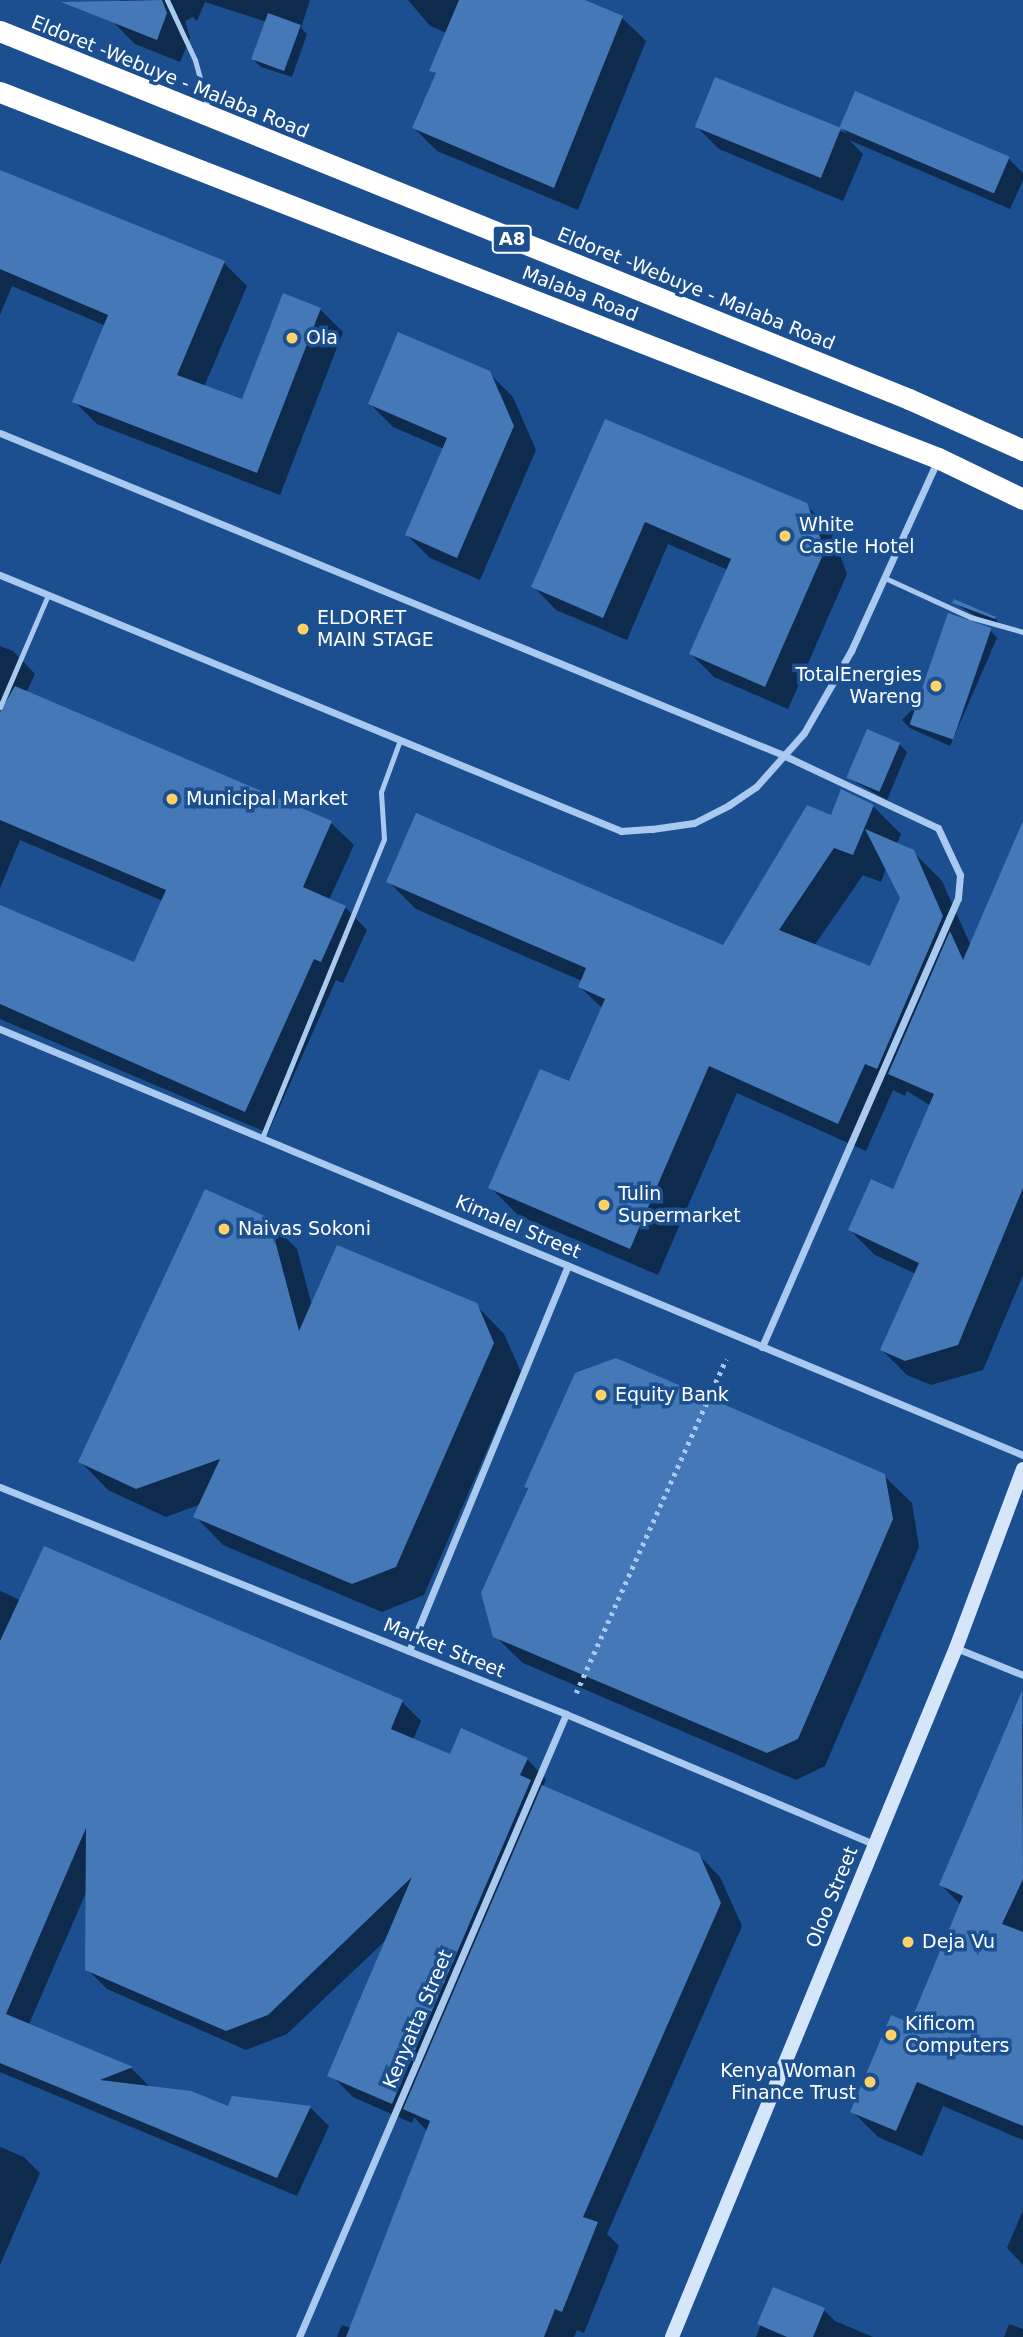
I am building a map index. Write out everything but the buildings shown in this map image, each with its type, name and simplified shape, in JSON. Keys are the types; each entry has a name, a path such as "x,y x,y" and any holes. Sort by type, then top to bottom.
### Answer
{"highway":[{"name":"Eldoret -Webuye - Malaba Road","path":"0,31 211,119 909,399 1023,450"},
{"name":"Malaba Road","path":"0,92 938,458 1023,499"}],"street":[{"path":"0,433 783,755 938,828 960,875 952,911 762,1346"},
{"path":"0,575 621,831 694,824 756,787 804,733 885,578 938,458"},
{"name":"Kimalel Street","path":"0,1029 1023,1455"},
{"path":"409,1651 568,1265"},
{"name":"Oloo Street","path":"672,2337 738,2186 874,1844 956,1648 1023,1469"},
{"name":"Market Street","path":"0,1487 566,1714 874,1844"},
{"path":"956,1648 1023,1675"},
{"name":"Kenyatta Street","path":"299,2337 566,1714"}],"lane":[{"path":"167,0 195,60 211,119"},
{"path":"885,578 970,617 1023,632"},
{"path":"0,707 48,595"},
{"path":"262,1138 384,839 381,792 400,740"}],"path":[{"path":"566,1714 736,1336"}],"place":[{"name":"Ola","path":"292,338"},
{"name":"White Castle Hotel","path":"785,536"},
{"name":"ELDORET MAIN STAGE","path":"303,629"},
{"name":"TotalEnergies Wareng","path":"936,686"},
{"name":"Municipal Market","path":"172,799"},
{"name":"Tulin Supermarket","path":"604,1205"},
{"name":"Naivas Sokoni","path":"224,1229"},
{"name":"Equity Bank","path":"601,1395"},
{"name":"Deja Vu","path":"908,1942"},
{"name":"Kificom Computers","path":"891,2035"},
{"name":"Kenya Woman Finance Trust","path":"870,2082"}]}
